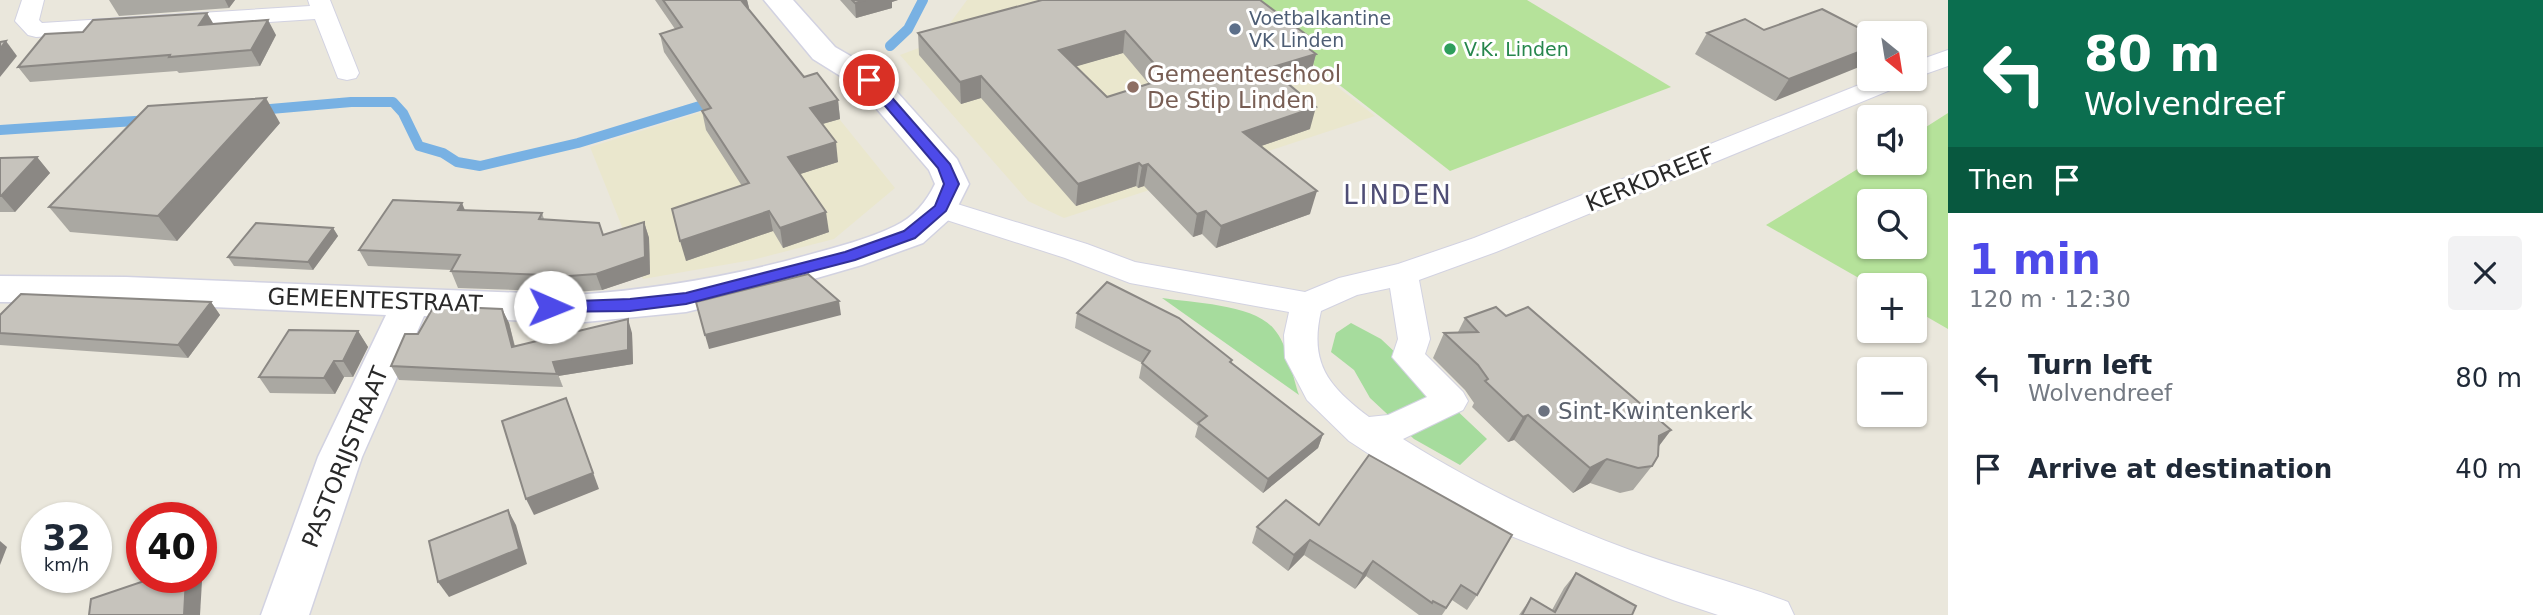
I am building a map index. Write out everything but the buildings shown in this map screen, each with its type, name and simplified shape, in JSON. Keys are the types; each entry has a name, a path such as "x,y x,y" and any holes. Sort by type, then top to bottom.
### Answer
{"street":[{"path":"33,0 27,20 36,30 320,6 347,73"},
{"path":"778,0 824,53 869,80 945,167 951,184 954,212 1076,251 1130,272 1307,304 1298,347 1304,367 1321,393 1361,430 1433,479 1561,543 1774,615"},
{"path":"1927,66 1948,57"},
{"name":"KERKDREEF","path":"1307,304 1350,286 1403,274 1498,240 1866,91"},
{"name":"GEMEENTESTRAAT","path":"0,289 126,290 575,309 686,298 849,256 910,234 954,212"},
{"path":"1361,430 1392,429 1451,401 1408,357 1414,339 1403,274"},
{"name":"PASTORIJSTRAAT","path":"285,615 340,457 411,302"}],"shaded area":[{"name":"Gemeenteschool De Stip Linden","path":"967,0 1226,0 1375,116 1064,218 1028,201 900,55 937,41"},
{"path":"807,79 895,188 834,239 752,260 643,279 590,147"}],"green space":[{"name":"V.K. Linden","path":"1230,0 1527,0 1671,87 1450,171"},
{"path":"1948,113 1948,329 1927,317 1927,273 1857,273 1857,277 1766,225 1857,169 1857,175 1927,175 1927,126"},
{"path":"1162,298 1222,306 1252,314 1265,321 1283,343 1299,395"},
{"path":"1351,323 1381,339 1487,439 1460,465 1414,439 1370,398 1354,370 1331,352 1336,333"}],"waterway":[{"path":"890,46 908,29 923,0"},
{"path":"259,110 351,102 393,102 403,113 419,146 443,153 457,162 480,166 578,143 716,101"},
{"path":"0,130 150,120"}],"place":[{"name":"Voetbalkantine VK Linden","path":"1235,29"},
{"name":"V.K. Linden","path":"1450,49"},
{"name":"Gemeenteschool De Stip Linden","path":"1133,87"},
{"name":"Sint-Kwintenkerk","path":"1544,411"}],"district":[{"name":"LINDEN","path":"1398,195"}],"route":[{"path":"550,307 575,309 686,298 765,280 849,256 910,234 941,208 951,184 945,167 869,80"}]}
